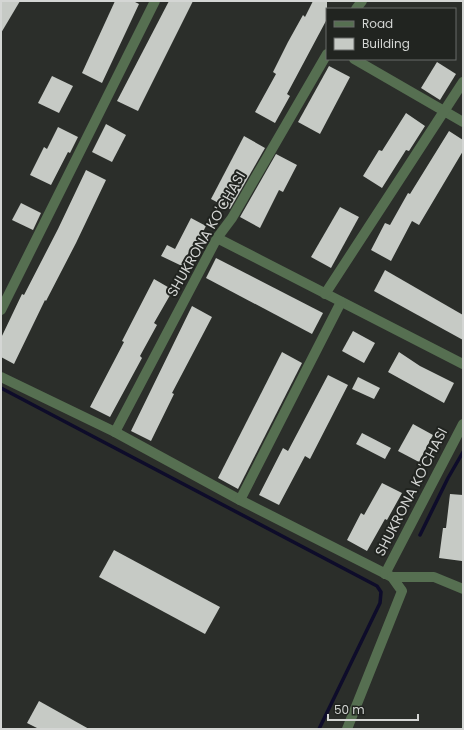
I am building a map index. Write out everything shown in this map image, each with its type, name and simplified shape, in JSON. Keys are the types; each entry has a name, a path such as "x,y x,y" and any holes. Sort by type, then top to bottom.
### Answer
{"street":[{"path":"1,310 155,1"},
{"name":"SHUKRONA KO'CHASI","path":"115,432 217,238 232,218 326,56"},
{"path":"356,60 463,122"},
{"path":"325,294 463,82"},
{"path":"217,238 463,364"},
{"path":"240,500 341,302"},
{"path":"1,377 115,432 240,500 388,576 402,591 347,729"},
{"name":"SHUKRONA KO'CHASI","path":"388,576 463,424"},
{"path":"388,576 434,576 463,589"}],"building":[{"path":"1,1 20,1 1,33"},
{"path":"115,1 133,1 139,4 102,83 82,73"},
{"path":"169,1 193,1 138,111 117,101"},
{"path":"313,1 327,1 326,21 287,94 290,96 275,123 255,112 276,74 273,72 288,42 303,15 305,17"},
{"path":"437,62 456,74 440,100 421,88"},
{"path":"329,66 350,77 320,134 298,122"},
{"path":"52,76 73,86 59,113 38,103"},
{"path":"406,113 425,126 409,151 406,150 382,188 363,176 379,150 382,151"},
{"path":"106,124 126,135 112,162 92,152"},
{"path":"58,127 78,137 70,153 68,152 51,185 30,175 44,147 47,149"},
{"path":"449,131 463,140 463,151 419,225 412,221 391,261 371,250 385,223 390,225 408,193 410,194"},
{"path":"244,136 265,148 230,209 211,199"},
{"path":"276,154 297,165 283,192 279,190 260,228 240,217"},
{"path":"86,170 106,180 76,243 46,301 45,300 14,364 1,357 1,338 22,294 24,295 58,229"},
{"path":"21,203 41,213 33,230 12,220"},
{"path":"340,207 359,217 331,268 311,257"},
{"path":"191,218 206,226 192,253 189,252 182,266 161,256 167,245 175,249"},
{"path":"216,258 323,313 312,334 206,278"},
{"path":"385,270 463,315 463,340 374,291"},
{"path":"154,279 173,290 154,323 157,325 140,356 142,358 110,417 90,407 124,342 122,341"},
{"path":"192,306 212,317 172,393 174,394 151,441 131,431"},
{"path":"353,331 375,343 364,363 342,351"},
{"path":"282,352 302,363 238,489 218,478"},
{"path":"399,352 420,366 454,383 444,403 388,372"},
{"path":"328,375 348,385 310,459 305,456 279,505 259,495 283,448 288,451"},
{"path":"358,377 380,388 374,399 352,389"},
{"path":"413,424 433,435 419,462 398,451"},
{"path":"362,433 391,448 385,459 356,444"},
{"path":"382,483 402,493 367,551 347,540 361,513 364,515"},
{"path":"450,494 463,495 462,561 439,558 443,528 446,528"},
{"path":"114,550 220,607 205,634 99,577"},
{"path":"39,701 89,729 39,729 27,723"}],"waterway":[{"path":"1,388 377,586 381,592 380,603 319,729"},
{"path":"420,535 448,478 463,452"}]}
